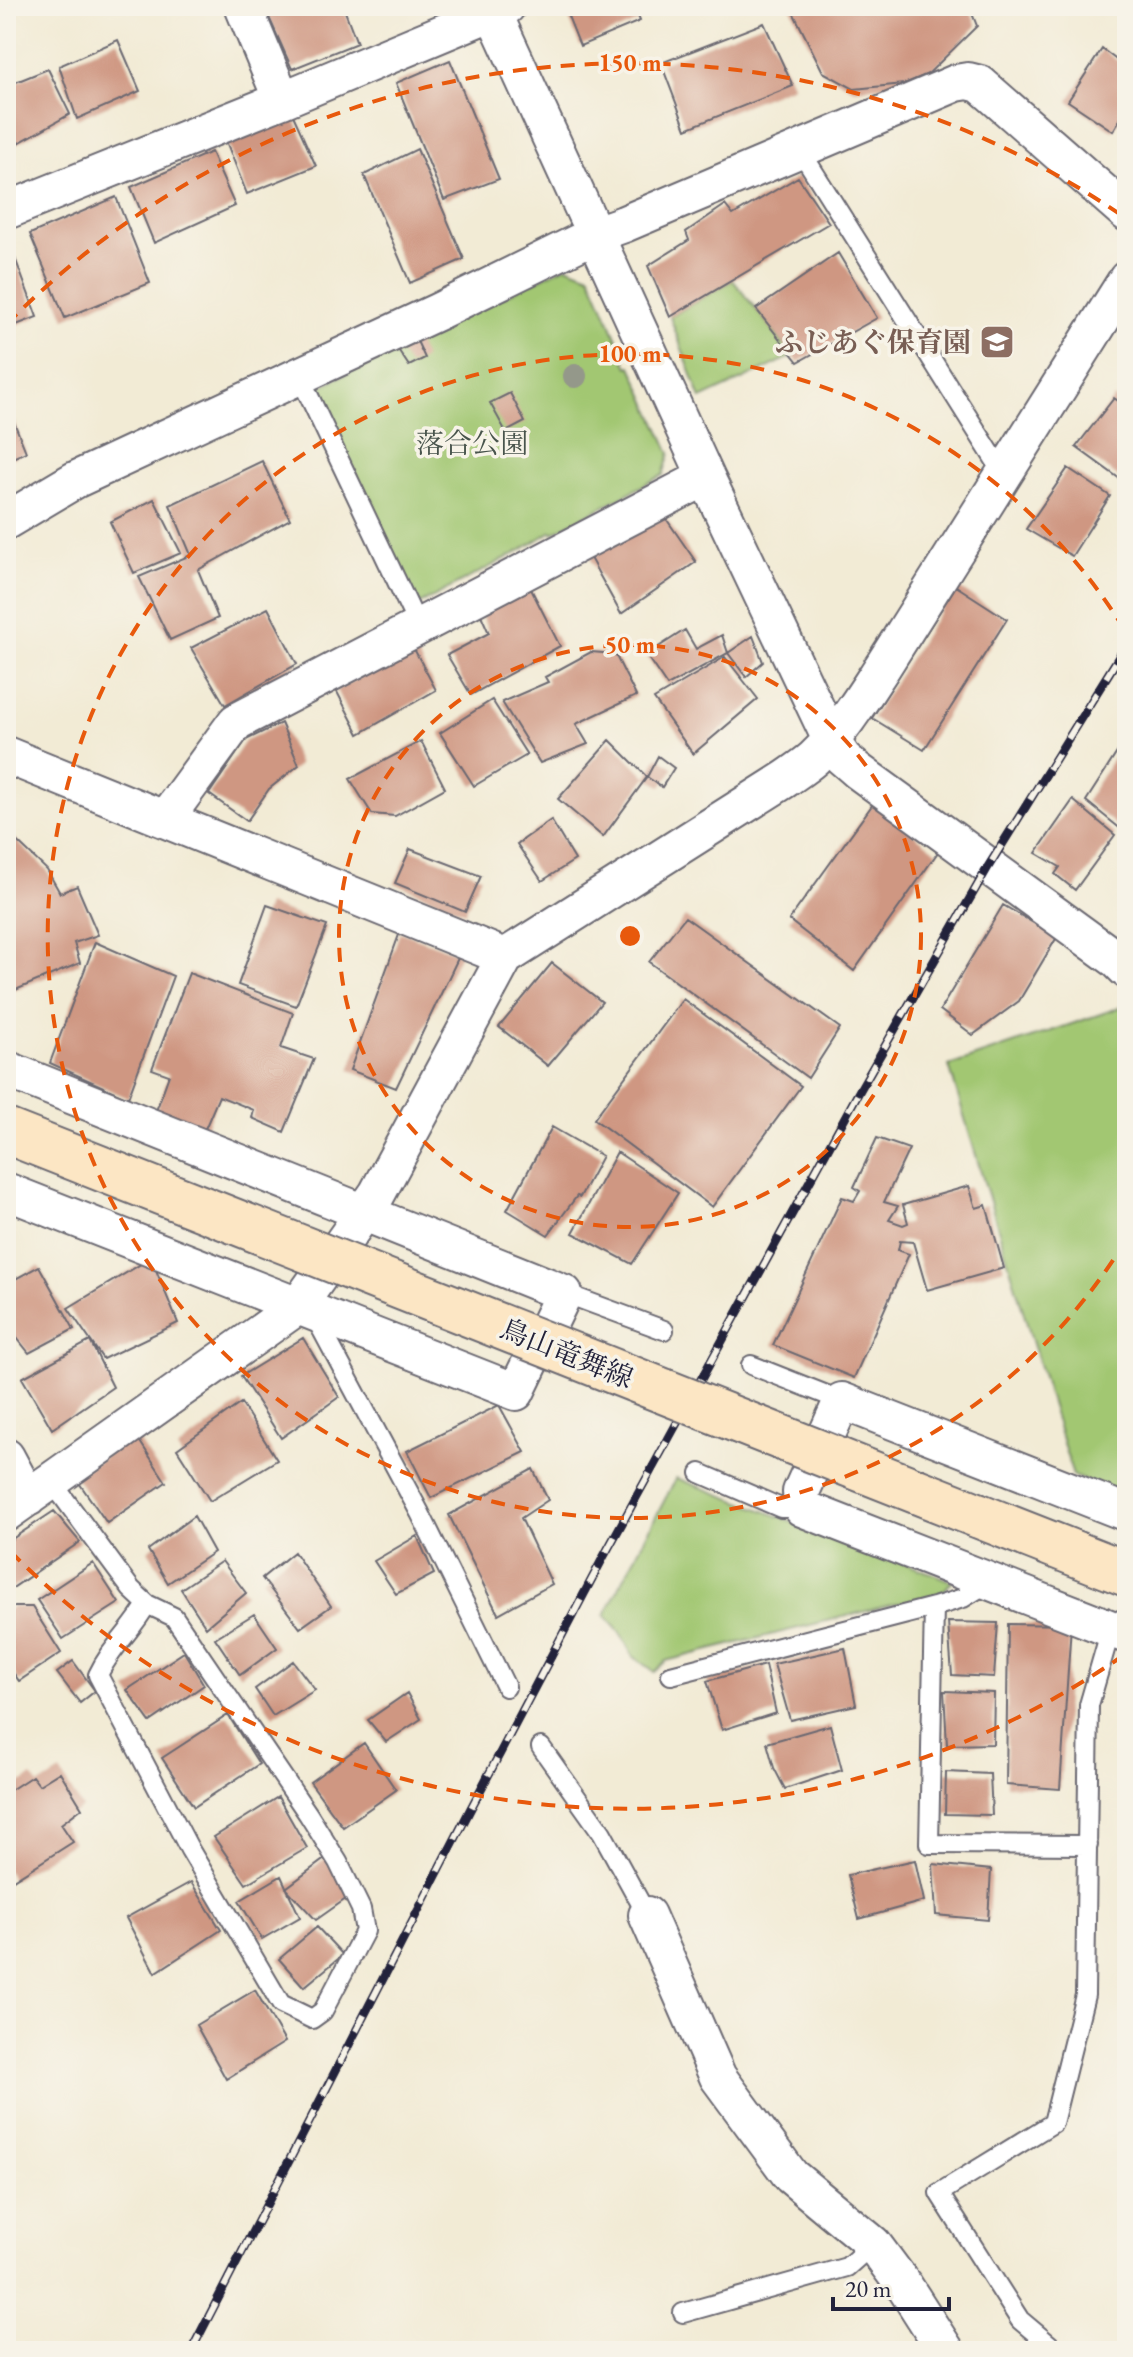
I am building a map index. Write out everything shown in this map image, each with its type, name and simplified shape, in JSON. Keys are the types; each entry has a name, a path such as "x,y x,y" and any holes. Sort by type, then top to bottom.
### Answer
{"main road":[{"name":"鳥山竜舞線","path":"6,1131 1127,1574"}],"street":[{"path":"243,6 282,100"},
{"path":"6,211 282,100 498,8 706,477 831,740 843,758 858,771 1127,970"},
{"path":"6,521 75,480 437,312 596,234 956,83 968,81 980,84 1127,213"},
{"path":"6,1457 29,1498 306,1310 363,1212 377,1194 505,957 784,780 812,760 831,740 867,691 1127,279"},
{"path":"165,819 236,722 706,477"},
{"path":"6,755 505,957"},
{"path":"6,1069 564,1293 516,1392 6,1191"},
{"path":"1119,1632 802,1508 801,1492 842,1401 1127,1513"},
{"path":"647,1915 718,2077 791,2176 873,2244 946,2351"}],"lane":[{"path":"800,150 995,460 1006,472"},
{"path":"299,375 419,628"},
{"path":"564,1293 664,1330"},
{"path":"306,1310 420,1513 506,1687"},
{"path":"751,1365 842,1401"},
{"path":"700,1473 781,1508 802,1508"},
{"path":"29,1498 147,1604 174,1617 338,1862 361,1909 365,1931 323,2011 312,2019 281,2004 190,1850 98,1675 108,1654 135,1626 147,1604"},
{"path":"671,1675 934,1607 963,1598 991,1581"},
{"path":"934,1607 929,1844 1088,1845"},
{"path":"1057,2351 1020,2320 939,2193 1053,2123 1085,1995 1089,1705 1119,1632"},
{"path":"541,1747 602,1833 647,1915"},
{"path":"683,2313 847,2267 873,2244"}],"green space":[{"name":"落合公園","path":"566,266 590,275 619,347 628,367 631,366 670,453 663,475 552,531 418,605 315,389"},
{"path":"733,280 793,356 701,399 670,317"},
{"path":"1127,1005 1127,1497 1073,1476 949,1066"},
{"path":"676,1478 952,1581 943,1592 666,1661 654,1672 633,1656 621,1634 605,1615"}],"building":[{"path":"264,6 343,6 357,43 292,69"},
{"path":"564,6 634,6 640,21 580,46"},
{"path":"790,6 969,6 977,26 928,74 904,84 854,89 823,72"},
{"path":"764,23 793,86 686,129 661,63"},
{"path":"118,40 140,91 77,119 59,66"},
{"path":"1102,49 1127,68 1127,108 1113,131 1068,101"},
{"path":"450,60 499,179 444,200 396,83"},
{"path":"48,69 70,114 6,150 6,86"},
{"path":"293,115 316,166 247,194 226,141"},
{"path":"417,149 464,259 410,283 364,175"},
{"path":"211,152 235,206 154,243 131,187"},
{"path":"798,177 829,223 670,317 648,266 689,240 686,232 725,205 733,215"},
{"path":"116,197 150,283 65,318 30,234"},
{"path":"838,253 877,318 798,362 756,309"},
{"path":"15,258 37,317 6,329 6,260"},
{"path":"416,339 425,358 409,366 397,348"},
{"path":"510,393 525,422 506,432 490,403"},
{"path":"1114,398 1127,407 1127,484 1076,447"},
{"path":"6,402 26,452 6,461"},
{"path":"262,461 290,519 198,570 218,618 170,640 139,577 191,555 170,505"},
{"path":"1068,468 1110,496 1072,556 1026,529"},
{"path":"154,499 181,553 134,573 110,522"},
{"path":"665,517 696,562 621,614 590,558"},
{"path":"956,586 1007,619 924,750 872,718"},
{"path":"531,589 560,646 471,695 447,655 489,633 481,615"},
{"path":"268,608 297,664 225,705 191,648"},
{"path":"685,630 696,649 722,635 728,653 667,686 646,655"},
{"path":"753,636 763,662 746,677 728,653"},
{"path":"413,647 436,690 359,734 336,690"},
{"path":"591,652 615,654 636,696 576,724 588,744 540,763 502,702 548,682 545,677"},
{"path":"725,657 758,699 693,754 654,699"},
{"path":"492,700 527,755 474,786 440,733"},
{"path":"281,723 299,765 269,789 247,821 209,794 246,740"},
{"path":"1127,737 1127,834 1086,801"},
{"path":"610,740 647,777 603,837 558,799"},
{"path":"421,741 445,788 395,816 372,814 350,779"},
{"path":"658,756 674,768 662,787 647,777"},
{"path":"1073,800 1115,835 1075,890 1055,874 1060,867 1036,853"},
{"path":"873,804 938,852 854,971 789,920"},
{"path":"551,820 575,860 542,881 517,844"},
{"path":"6,831 47,870 60,893 77,886 98,935 74,943 80,963 6,994"},
{"path":"410,849 481,876 465,912 395,883"},
{"path":"267,905 327,926 296,1006 238,985"},
{"path":"1003,905 1057,937 1019,1001 973,1035 940,1010"},
{"path":"685,917 840,1028 808,1078 649,962"},
{"path":"400,932 460,954 396,1088 350,1070"},
{"path":"95,942 173,976 128,1098 50,1063"},
{"path":"552,963 602,1002 548,1066 499,1027"},
{"path":"189,973 293,1013 281,1048 314,1059 284,1132 252,1118 254,1110 219,1096 205,1129 156,1111 169,1075 152,1069"},
{"path":"683,999 801,1086 712,1207 594,1119"},
{"path":"552,1127 602,1156 580,1197 577,1196 548,1235 507,1210"},
{"path":"877,1138 909,1149 884,1202 898,1206 889,1220 903,1225 908,1223 903,1205 969,1186 976,1208 986,1205 1004,1268 927,1290 913,1242 900,1241 898,1250 909,1254 854,1378 773,1345 842,1197 854,1201 860,1191 854,1187"},
{"path":"617,1152 678,1193 632,1264 573,1233"},
{"path":"151,1258 178,1323 103,1359 68,1308"},
{"path":"39,1266 74,1329 29,1353 17,1338 6,1344 6,1284"},
{"path":"303,1338 339,1397 281,1438 241,1376"},
{"path":"90,1341 113,1387 52,1429 22,1378"},
{"path":"241,1403 277,1460 210,1501 177,1449"},
{"path":"499,1405 525,1452 431,1498 407,1451"},
{"path":"135,1434 166,1482 107,1523 75,1477"},
{"path":"533,1469 548,1500 521,1518 552,1584 498,1614 449,1515"},
{"path":"54,1511 80,1542 11,1589 6,1582 6,1543"},
{"path":"194,1516 214,1552 168,1583 148,1550"},
{"path":"417,1536 434,1574 396,1594 374,1561"},
{"path":"294,1552 331,1606 300,1628 262,1578"},
{"path":"222,1561 246,1593 206,1627 181,1589"},
{"path":"93,1563 119,1603 63,1639 37,1600"},
{"path":"12,1607 32,1607 61,1653 19,1681 6,1662 6,1611"},
{"path":"254,1614 277,1648 240,1675 215,1638"},
{"path":"948,1622 998,1623 994,1677 952,1675"},
{"path":"1008,1624 1071,1625 1060,1789 1006,1785"},
{"path":"845,1648 856,1705 790,1720 774,1664"},
{"path":"184,1652 204,1685 150,1722 127,1690"},
{"path":"73,1661 95,1691 80,1703 57,1673"},
{"path":"293,1661 315,1690 273,1716 255,1689"},
{"path":"765,1665 776,1713 722,1730 707,1681"},
{"path":"944,1691 994,1693 993,1744 947,1745"},
{"path":"407,1693 421,1719 386,1742 368,1720"},
{"path":"228,1715 259,1764 194,1807 162,1758"},
{"path":"830,1725 842,1770 785,1789 774,1768 767,1743"},
{"path":"364,1743 396,1790 343,1827 310,1782"},
{"path":"60,1772 82,1808 61,1824 73,1842 13,1880 6,1869 6,1793 32,1776 39,1785"},
{"path":"946,1772 990,1774 992,1815 945,1814"},
{"path":"278,1797 307,1848 246,1884 214,1837"},
{"path":"326,1858 350,1896 316,1920 286,1888"},
{"path":"915,1860 924,1901 859,1919 848,1875"},
{"path":"933,1864 991,1870 988,1920 936,1915"},
{"path":"281,1876 300,1917 262,1939 239,1901"},
{"path":"191,1882 221,1930 155,1973 126,1918"},
{"path":"317,1927 343,1955 304,1987 279,1959"},
{"path":"255,1990 285,2042 226,2079 196,2025"}],"railway":[{"path":"191,2351 604,1556 861,1088 988,867 1127,644"}],"place":[{"name":"ふじあぐ保育園","path":"997,342"}]}
